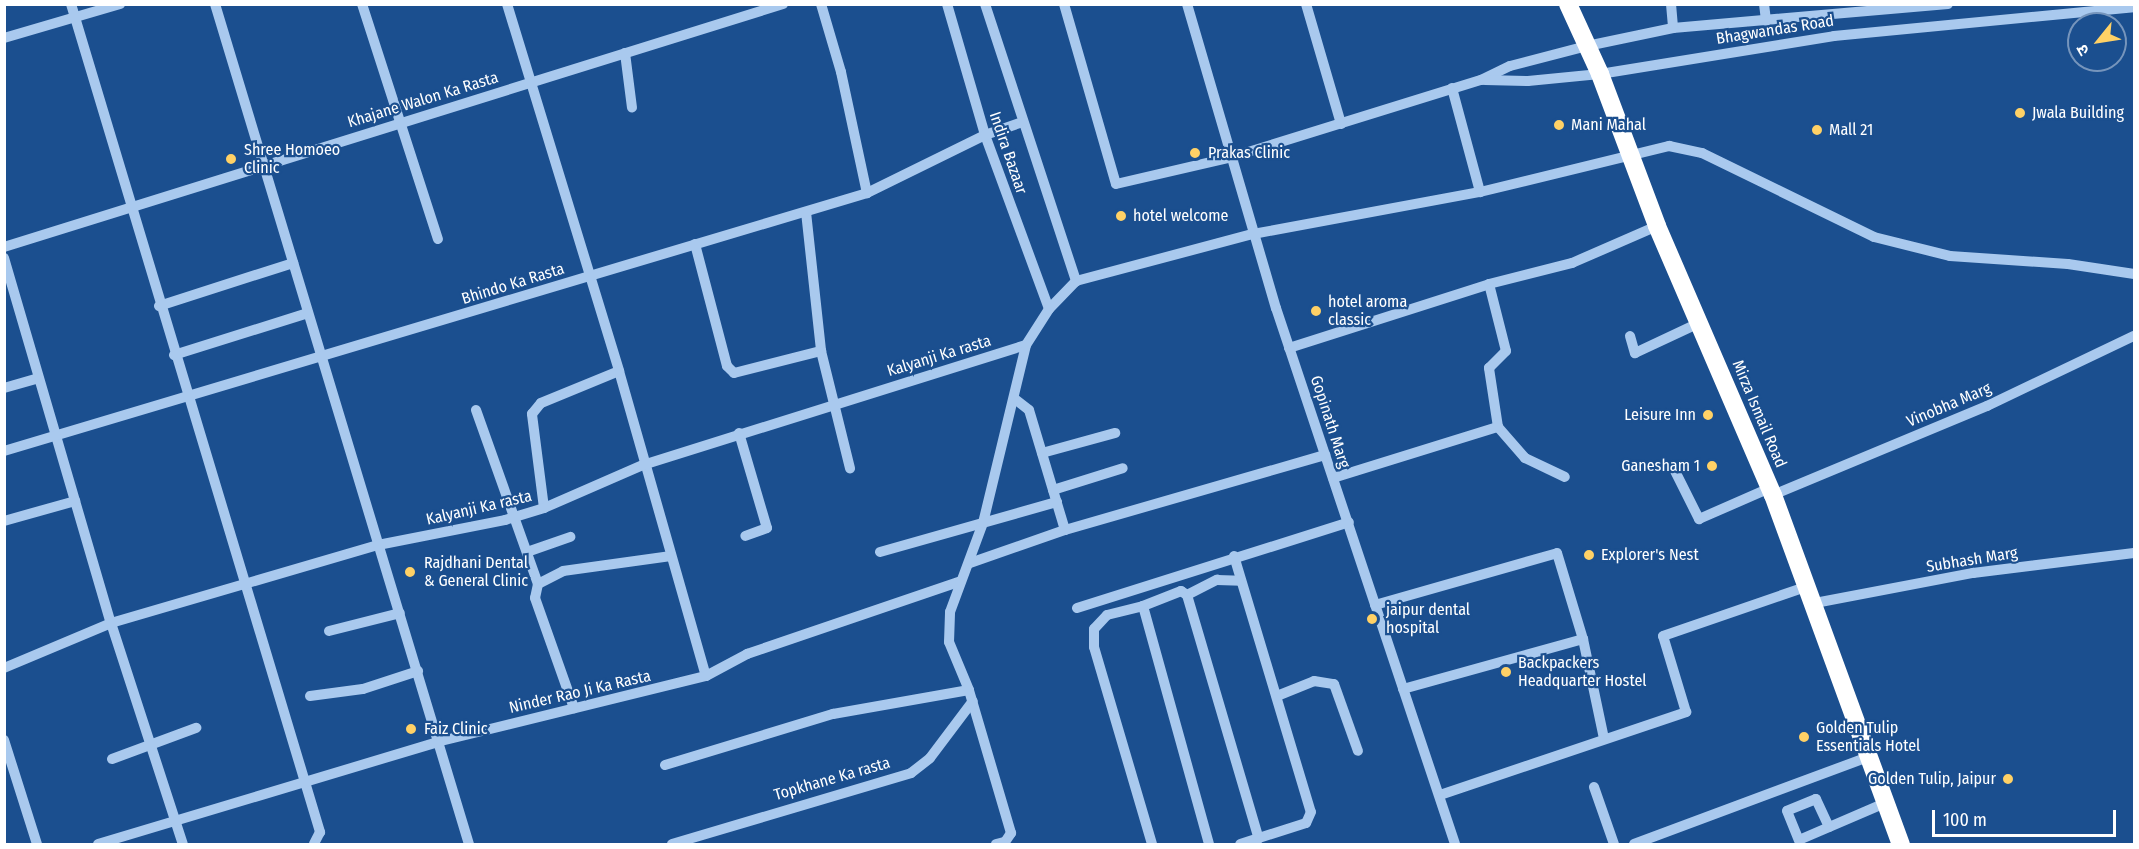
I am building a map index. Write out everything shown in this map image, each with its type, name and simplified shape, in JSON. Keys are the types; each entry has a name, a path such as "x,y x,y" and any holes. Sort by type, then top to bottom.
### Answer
{"highway":[{"name":"Mirza Ismail Road","path":"1568,4 1600,74 1657,226 1771,492 1812,595 1901,844"}],"street":[{"path":"70,4 159,306 247,586 320,832 314,844"},
{"path":"4,38 120,4"},
{"path":"215,4 267,167 293,263 378,544 441,741 469,844"},
{"path":"362,4 397,122 438,239"},
{"path":"507,4 588,277 619,371 643,465 706,676"},
{"name":"Khajane Walon Ka Rasta","path":"4,247 267,167 397,122 783,4"},
{"path":"821,4 841,72 867,193"},
{"name":"Indira Bazaar","path":"947,4 985,135 1049,309"},
{"path":"985,4 1076,281"},
{"path":"1064,4 1116,184 1232,158 1481,80"},
{"name":"Gopinath Marg","path":"1187,4 1253,234 1289,348 1455,844"},
{"path":"1306,4 1341,124"},
{"path":"1671,4 1673,28"},
{"path":"1764,4 1766,21"},
{"name":"Bhagwandas Road","path":"1481,80 1510,66 1587,46 1673,28 1948,4"},
{"name":"Bhagwandas Road","path":"1481,80 1528,81 1600,74 1834,36 2133,9"},
{"path":"625,53 632,108"},
{"path":"1452,88 1480,192"},
{"name":"Bhindo Ka Rasta","path":"4,451 867,193 985,135 1022,122"},
{"path":"996,844 1005,842 1011,833 973,702 949,642 950,612 959,582 970,563 982,523 1015,399 1026,345 1049,309 1076,281 1253,234 1480,192 1669,146 1702,153 1874,237 1923,250 2134,274"},
{"path":"806,212 821,351 832,403 850,468"},
{"path":"1289,348 1489,284 1572,263 1657,226"},
{"path":"695,244 727,366 734,373 821,351"},
{"path":"4,258 54,435 111,623 183,844"},
{"path":"159,306 293,263"},
{"path":"1489,284 1506,351 1489,368 1498,427 1525,458 1565,477"},
{"path":"174,355 308,313"},
{"path":"1630,336 1635,352 1699,323"},
{"name":"Vinobha Marg","path":"1676,471 1699,519 1987,406 2134,336"},
{"name":"Kalyanji Ka rasta","path":"4,668 111,623 247,586 378,544 514,517 544,508 643,465 832,403 1026,345"},
{"path":"544,508 532,414 542,403 619,371"},
{"path":"4,388 39,378"},
{"path":"1015,399 1029,410 1065,531"},
{"path":"476,411 538,584 535,598 574,708"},
{"path":"1333,478 1434,450 1498,427"},
{"path":"1042,453 1115,433"},
{"path":"739,434 767,528 745,536"},
{"path":"970,563 1065,531 1325,454"},
{"path":"1053,490 1123,468"},
{"path":"4,521 75,501"},
{"path":"880,552 1057,502"},
{"path":"1077,608 1234,556 1349,522"},
{"path":"526,552 570,537"},
{"path":"1375,605 1557,553 1583,639 1604,739 1440,795"},
{"name":"Subhash Marg","path":"1604,739 1686,712 1663,636 1812,595 2134,553"},
{"path":"538,584 563,571 671,556"},
{"path":"1234,556 1311,812 1306,823 1240,844"},
{"path":"1187,596 1217,580 1241,581"},
{"name":"Ninder Rao Ji Ka Rasta","path":"98,844 441,741 706,676 747,654 959,582"},
{"path":"1152,844 1094,647 1094,629 1107,615 1143,606 1181,591 1187,596 1258,839"},
{"path":"1143,606 1209,844"},
{"path":"329,631 400,613"},
{"path":"1403,689 1583,639"},
{"path":"310,696 363,689 418,671"},
{"path":"1277,696 1314,681 1334,684 1358,751"},
{"path":"665,765 833,714 969,690"},
{"name":"Topkhane Ka rasta","path":"672,844 911,773 930,758 973,702"},
{"path":"112,759 196,728"},
{"path":"4,740 37,844"},
{"path":"1634,844 1868,757"},
{"path":"1594,788 1614,844"},
{"path":"1828,826 1816,799 1787,811 1800,842 1828,826 1885,803"}],"place":[{"name":"Jwala Building","path":"2020,113"},
{"name":"Mani Mahal","path":"1559,125"},
{"name":"Mall 21","path":"1817,130"},
{"name":"Prakas Clinic","path":"1195,153"},
{"name":"Shree Homoeo Clinic","path":"231,159"},
{"name":"hotel welcome","path":"1121,216"},
{"name":"hotel aroma classic","path":"1316,311"},
{"name":"Leisure Inn","path":"1708,415"},
{"name":"Ganesham 1","path":"1712,466"},
{"name":"Explorer's Nest","path":"1589,555"},
{"name":"Rajdhani Dental & General Clinic","path":"410,572"},
{"name":"jaipur dental hospital","path":"1372,619"},
{"name":"Backpackers Headquarter Hostel","path":"1506,672"},
{"name":"Faiz Clinic","path":"411,729"},
{"name":"Golden Tulip Essentials Hotel","path":"1804,737"},
{"name":"Golden Tulip, Jaipur","path":"2008,779"}]}
